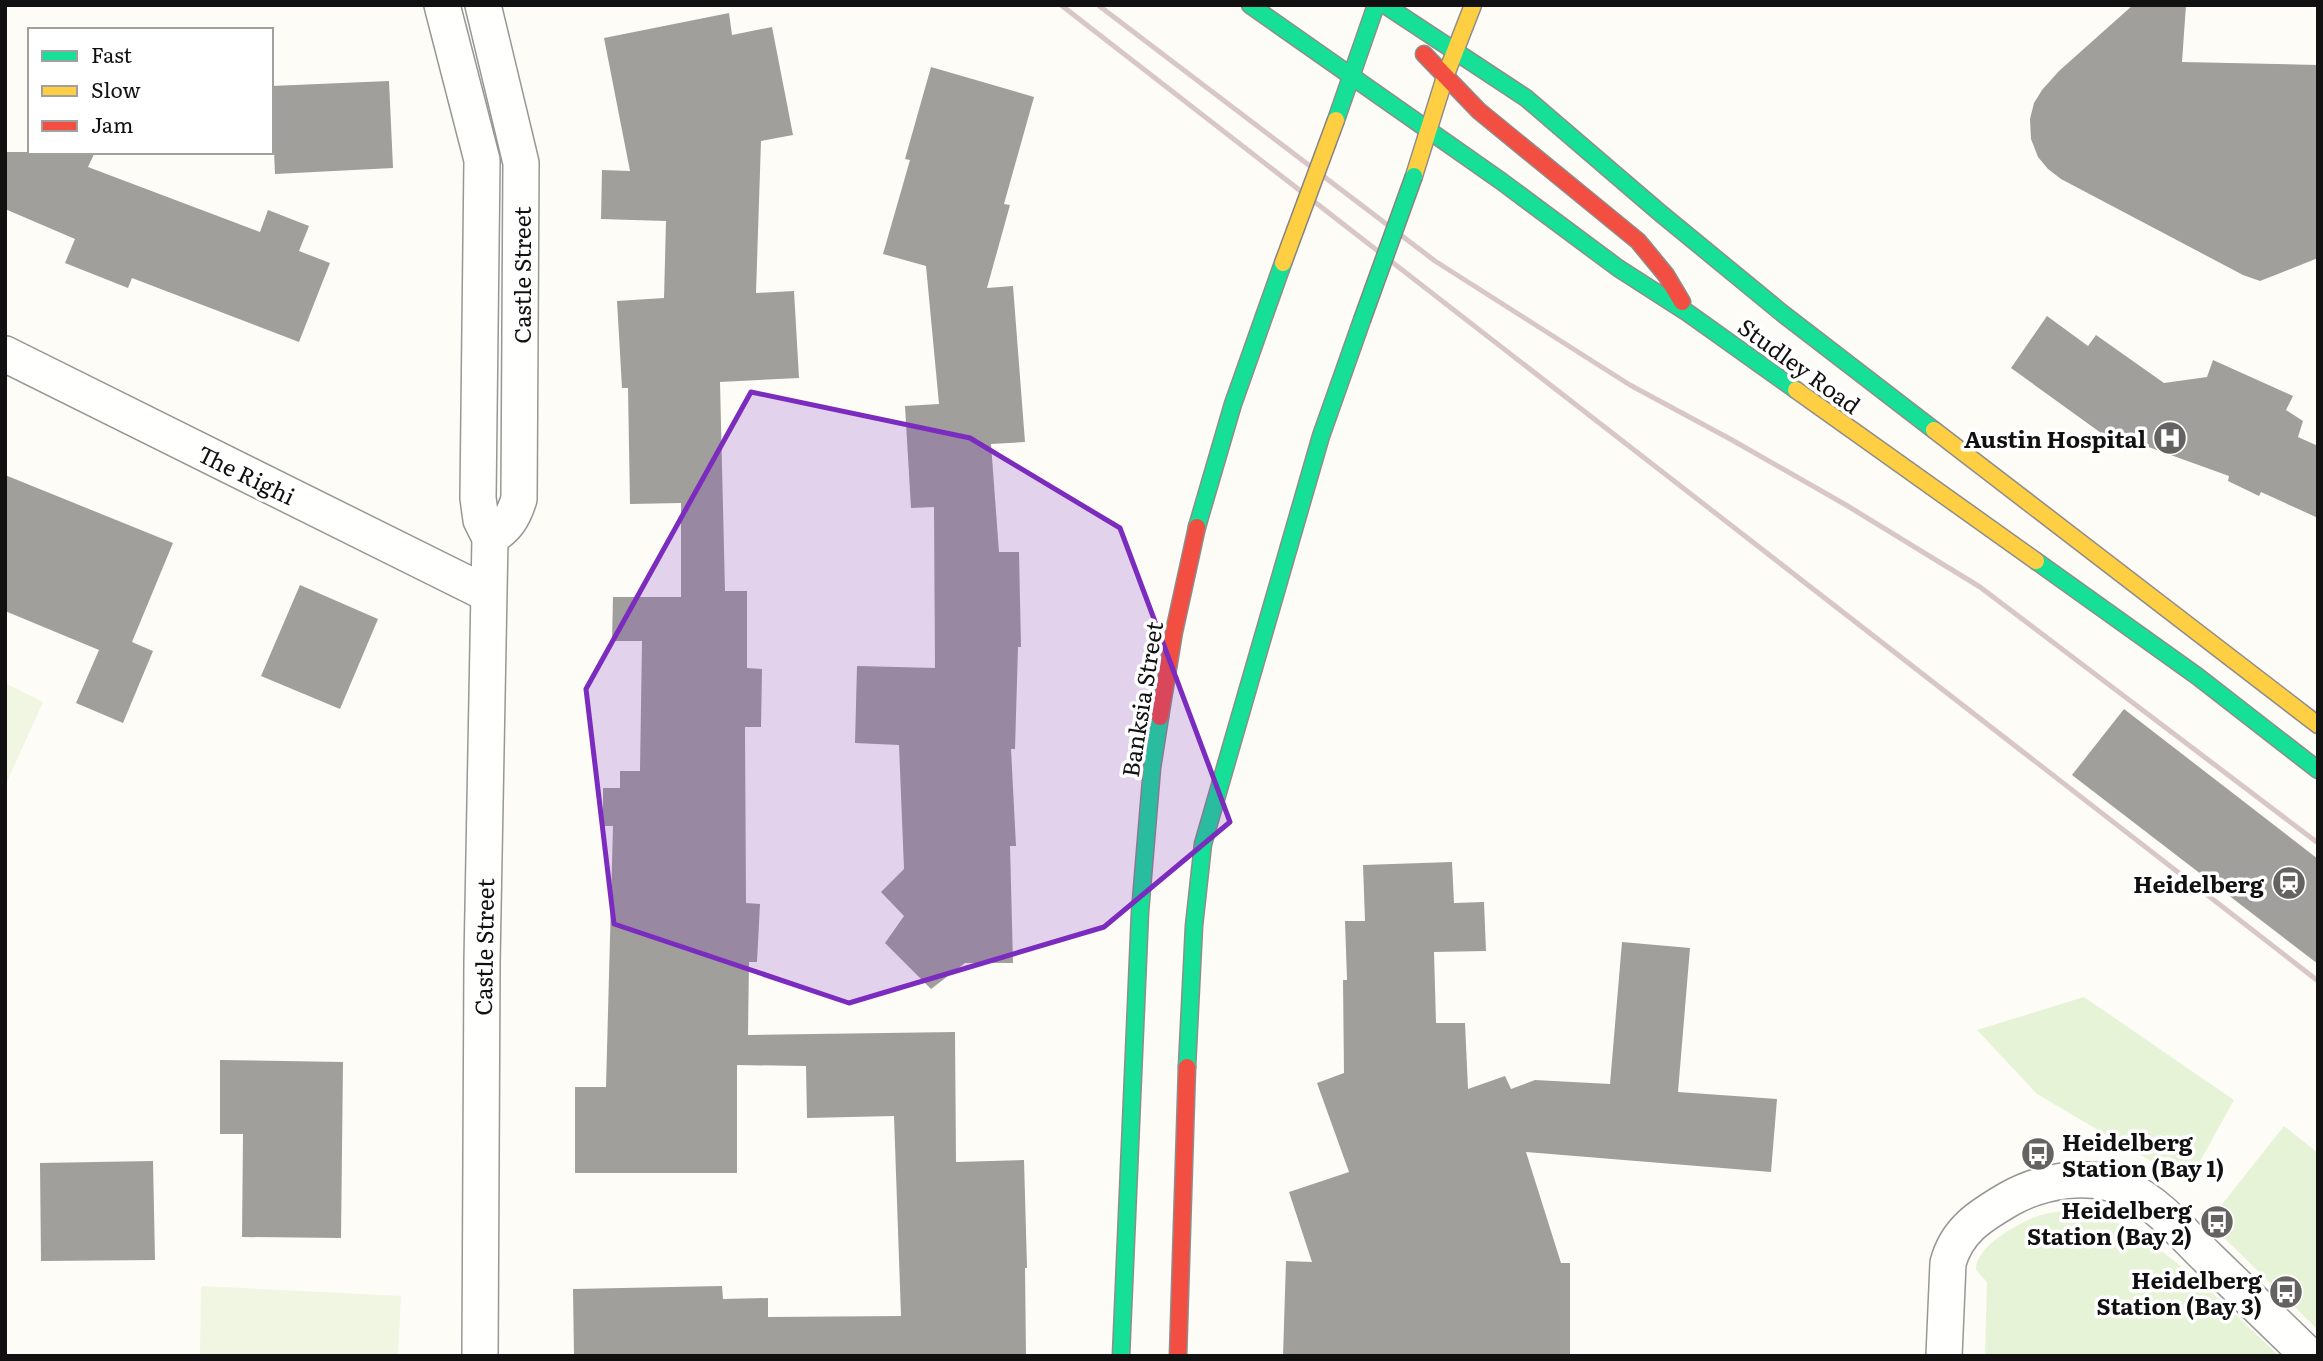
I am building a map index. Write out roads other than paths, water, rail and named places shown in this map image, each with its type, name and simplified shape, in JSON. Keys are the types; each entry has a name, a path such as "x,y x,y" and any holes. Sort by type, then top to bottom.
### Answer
{"main road":[{"name":"Studley Road","path":"1250,5 1501,181 1638,240 1933,430 2318,724"},
{"name":"Banksia Street","path":"1121,1356 1140,912 1152,768 1175,621 1201,508 1233,404 1376,5"},
{"name":"Studley Road","path":"1384,5 1526,99 1638,240 1688,313 2197,677 2318,770"},
{"path":"1384,5 1445,77 1488,120 1638,240 1666,275 1688,313"},
{"path":"1178,1356 1190,991 1203,844 1321,436 1414,176 1445,77 1473,5"}],"street":[{"name":"Castle Street","path":"442,5 482,160 478,498 481,520 490,538 482,962 480,1356"},
{"name":"Castle Street","path":"483,5 521,163 522,217 519,499 512,519 503,530 490,538"},
{"name":"The Righi","path":"5,354 488,594"},
{"path":"1944,1356 1948,1263 1956,1241 1967,1227 2024,1191 2044,1183 2080,1181 2106,1183 2129,1190 2164,1215 2309,1356"}],"railway":[{"path":"1061,5 2318,981"},
{"path":"1098,5 1435,261 1630,385 1846,505 1980,587 2318,843"}],"place":[{"name":"Austin Hospital","path":"2170,438"},
{"name":"Heidelberg","path":"2289,883"},
{"name":"Heidelberg Station (Bay 1)","path":"2038,1154"},
{"name":"Heidelberg Station (Bay 2)","path":"2217,1222"},
{"name":"Heidelberg Station (Bay 3)","path":"2286,1292"}]}
